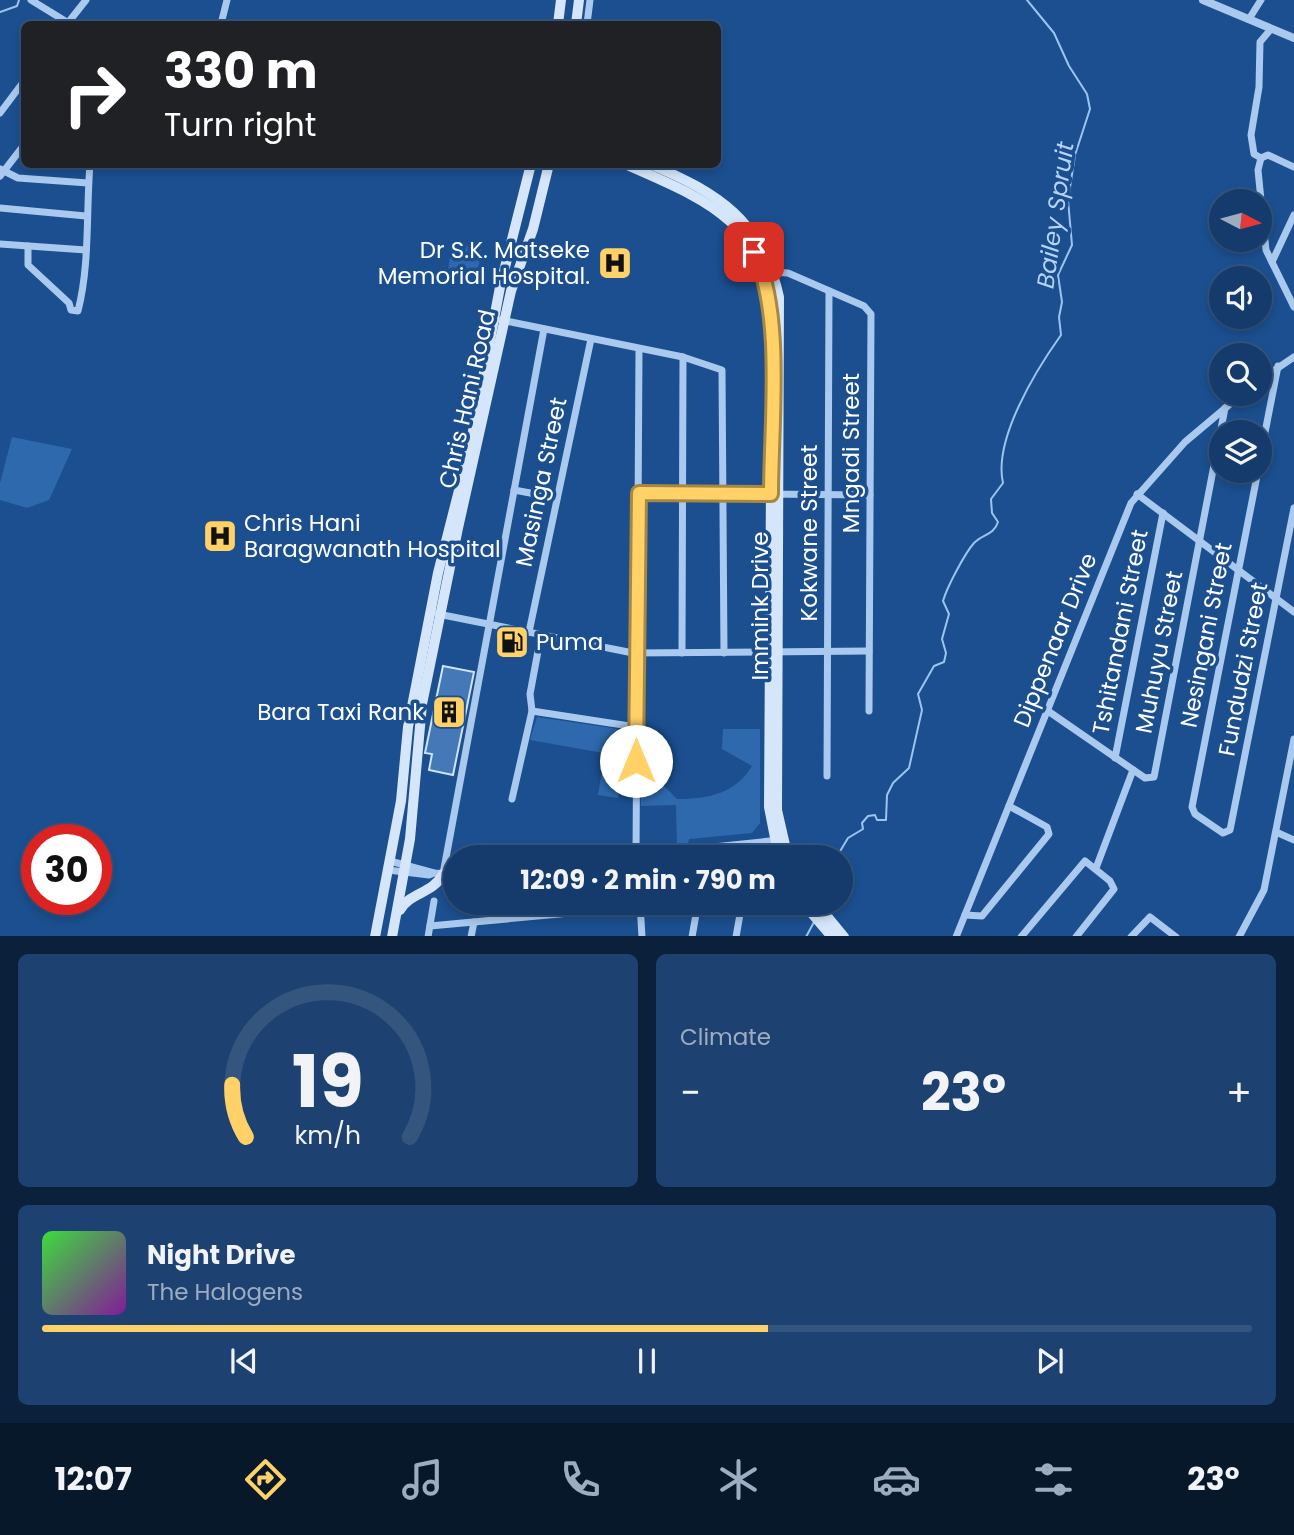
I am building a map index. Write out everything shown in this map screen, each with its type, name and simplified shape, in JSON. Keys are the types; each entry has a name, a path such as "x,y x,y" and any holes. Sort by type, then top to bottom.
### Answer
{"main road":[{"path":"558,21 561,0"},
{"path":"576,21 579,0"},
{"name":"Chris Hani Road","path":"392,936 405,868 421,714 436,614 530,168"},
{"name":"Chris Hani Road","path":"498,319 541,203 547,168"},
{"name":"Immink Drive","path":"634,168 707,201 739,230 768,273"},
{"name":"Immink Drive","path":"659,168 698,186 726,204 750,229 781,315 775,494 774,653 778,845"},
{"path":"375,936 401,801 408,727 422,655 436,614"},
{"name":"Immink Drive","path":"777,840 780,845"},
{"path":"396,918 406,900 435,886 439,874"},
{"path":"820,915 832,936"},
{"path":"823,915 844,936"}],"street":[{"path":"31,0 64,21"},
{"path":"70,21 86,0"},
{"path":"222,21 227,0"},
{"path":"587,21 590,0"},
{"path":"1203,0 1294,38"},
{"path":"1249,19 1261,0"},
{"path":"1261,158 1251,146 1251,135 1259,88 1260,42 1271,29"},
{"path":"0,113 21,85"},
{"path":"21,149 1,172 18,178 88,183"},
{"path":"1261,158 1272,156 1294,167"},
{"path":"1261,158 1258,170 1265,245 1294,307"},
{"path":"28,246 27,264 74,312 79,310 86,275 90,168"},
{"path":"0,208 86,216"},
{"path":"1272,262 1294,215"},
{"path":"0,244 86,250"},
{"name":"Mngadi Street","path":"768,273 788,273 864,306 871,314 869,711"},
{"name":"Kokwane Street","path":"827,776 829,291"},
{"path":"498,319 720,367 724,374 724,653"},
{"path":"439,874 544,329"},
{"name":"Masinga Street","path":"529,632 591,339"},
{"path":"636,845 639,349"},
{"path":"681,653 682,357"},
{"path":"1272,371 1294,357"},
{"path":"1267,420 1278,366"},
{"name":"Dippenaar Drive","path":"956,936 1137,494 1185,442 1227,406"},
{"name":"Muhuyu Street","path":"1048,711 1146,779 1155,774 1225,408"},
{"name":"Nesingani Street","path":"1223,833 1195,814 1192,807 1256,483"},
{"path":"514,490 557,498"},
{"path":"639,493 870,495"},
{"path":"1137,494 1294,612"},
{"name":"Fundudzi Street","path":"1223,833 1230,830 1294,508"},
{"name":"Tshitandani Street","path":"1115,758 1163,513"},
{"path":"436,614 637,653 869,651"},
{"path":"512,799 532,711 530,694 541,635"},
{"path":"532,711 636,727"},
{"path":"1239,936 1264,890 1294,739"},
{"path":"1096,868 1132,770"},
{"path":"965,915 982,916 1049,834 1047,827 1009,806"},
{"path":"1276,832 1294,840"},
{"path":"733,845 777,840"},
{"path":"1021,936 1081,864 1088,862 1111,881 1113,891 1076,936"},
{"path":"389,866 443,874"},
{"path":"428,936 434,901"},
{"path":"430,926 542,915"},
{"path":"641,915 642,936"},
{"path":"692,936 696,915"},
{"path":"736,936 740,915"},
{"path":"1131,936 1146,919 1152,917 1176,936"},
{"path":"471,936 474,922"}],"shaded area":[{"path":"451,244 481,247 478,276 448,273"},
{"path":"12,437 72,449 49,500 27,508 0,500 0,483"},
{"path":"537,717 632,731 631,758 530,740"},
{"path":"723,729 760,729 760,823 752,833 689,839 688,845 677,845 676,805 641,806 641,747 650,746 657,779 677,799 720,793 745,775 752,766 722,749"},
{"path":"604,760 625,763 618,798 598,795"}],"building":[{"name":"Bara Taxi Rank","path":"443,666 474,672 453,775 429,770 432,754 425,753"}],"waterway":[{"path":"0,12 17,6 19,0"},
{"name":"Bailey Spruit","path":"844,845 848,838 863,829 862,823 868,816 875,815 877,820 886,820 887,795 893,783 909,768 922,710 918,694 934,666 944,662 946,653 942,639 949,614 943,601 945,595 970,548 977,540 991,532 998,522 992,513 991,499 1003,483 1004,447 1010,427 1029,386 1061,335 1059,317 1062,302 1058,275 1072,245 1068,200 1075,155 1090,109 1087,94 1069,66 1054,33 1027,0"},
{"name":"Bailey Spruit","path":"807,936 814,922"}],"place":[{"name":"Dr S.K. Matseke Memorial Hospital.","path":"615,263"},
{"name":"Chris Hani Baragwanath Hospital","path":"220,536"},
{"name":"Puma","path":"512,642"},
{"name":"Bara Taxi Rank","path":"449,712"}],"route":[{"path":"636,761 639,493 771,494 772,320 764,274 754,252"}]}
